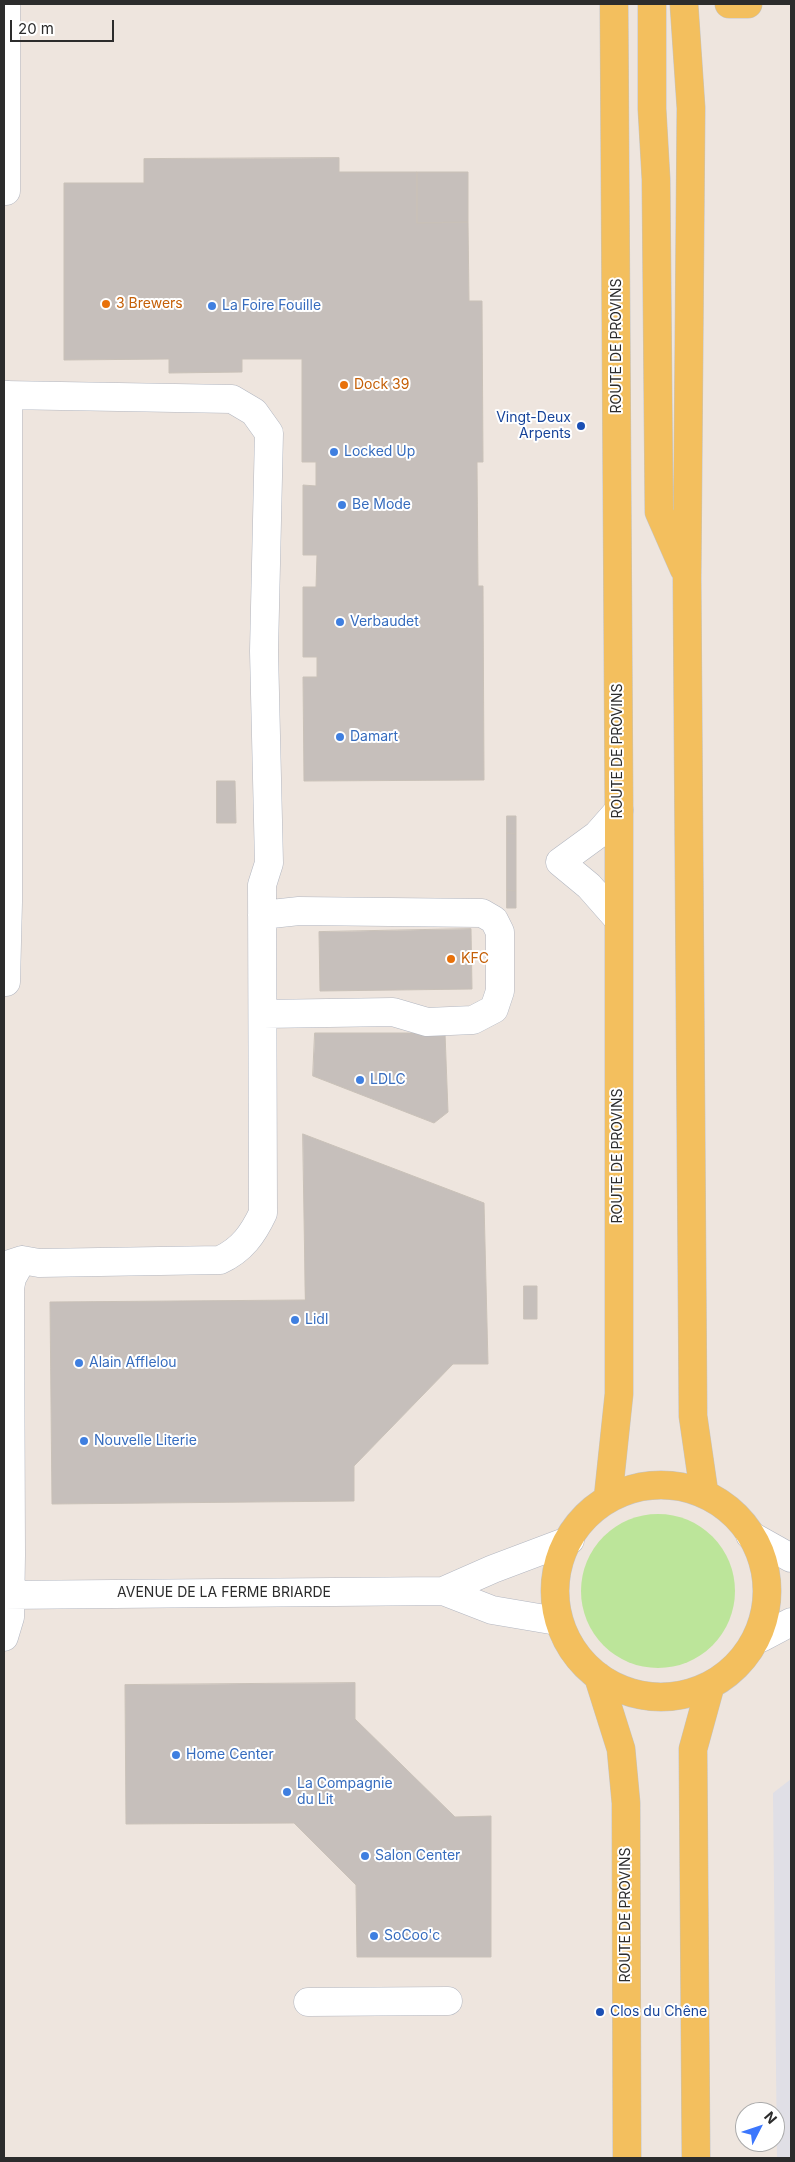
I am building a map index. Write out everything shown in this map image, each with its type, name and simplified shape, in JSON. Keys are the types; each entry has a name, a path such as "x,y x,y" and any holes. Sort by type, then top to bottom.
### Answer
{"main road":[{"name":"ROUTE DE PROVINS","path":"608,1498 619,1394 619,810 614,4"},
{"path":"652,4 652,109 656,179 658,512 688,578"},
{"path":"684,4 691,108 688,578 693,1416 704,1492"},
{"path":"729,4 748,4"},
{"path":"656,1484 704,1492 729,1511 750,1535 765,1562 768,1605 761,1638 746,1657 710,1687 685,1696 639,1695 598,1676 575,1653 557,1621 552,1590 562,1554 580,1522 608,1498 656,1484"},
{"name":"ROUTE DE PROVINS","path":"598,1676 621,1749 626,1803 626,2158"},
{"path":"696,2158 693,1749 710,1687"}],"street":[{"path":"6,4 6,191"},
{"path":"4,1638 10,1617 7,1595 10,1288 13,1263 220,1260 238,1249 254,1232 263,1213 264,1014 262,884 269,863 264,661 269,433 254,412 232,399 6,395 5,982"},
{"path":"618,919 589,886 560,862 597,835 619,810"},
{"path":"262,915 299,912 482,913 494,920 500,932 500,991 494,1009 473,1020 427,1022 393,1012 264,1014"},
{"path":"750,1535 791,1558"},
{"name":"AVENUE DE LA FERME BRIARDE","path":"443,1591 493,1569 570,1540"},
{"name":"AVENUE DE LA FERME BRIARDE","path":"7,1595 443,1591 492,1610 557,1621"},
{"path":"761,1638 791,1622"},
{"path":"308,2002 448,2001"}],"shaded area":[{"path":"791,1779 791,2158 777,2158 777,2152 785,2152 785,2102 776,2102 773,1793"}],"green space":[{"path":"658,1514 673,1515 688,1520 713,1536 729,1561 734,1576 734,1606 729,1621 713,1646 688,1662 673,1667 658,1668 643,1667 628,1662 603,1646 587,1621 582,1606 581,1591 582,1576 587,1561 603,1536 628,1520 643,1515"}],"building":[{"path":"339,158 339,172 417,172 417,223 468,222 469,301 482,301 483,462 477,462 478,586 483,586 484,780 304,781 303,677 317,677 317,657 303,657 303,587 316,587 317,555 303,555 303,485 316,486 316,462 302,462 302,359 242,359 242,372 169,373 169,359 64,360 64,183 144,183 144,159"},
{"path":"417,172 468,172 468,222 417,223"},
{"path":"217,781 235,781 236,823 217,823"},
{"path":"507,816 516,816 516,834 507,833"},
{"path":"507,833 516,834 516,891 507,890"},
{"path":"507,890 516,891 516,908 507,908"},
{"path":"471,929 472,989 320,991 319,932"},
{"path":"315,1033 445,1033 448,1112 434,1123 313,1076"},
{"path":"303,1134 484,1203 488,1364 453,1364 354,1466 354,1501 52,1504 50,1302 305,1300"},
{"path":"524,1286 537,1286 537,1319 524,1319"},
{"path":"355,1683 355,1719 455,1817 491,1816 491,1957 357,1957 356,1885 294,1823 126,1824 125,1685"}],"place":[{"name":"3 Brewers","path":"106,304"},
{"name":"La Foire Fouille","path":"212,306"},
{"name":"Dock 39","path":"344,385"},
{"name":"Vingt-Deux Arpents","path":"581,426"},
{"name":"Locked Up","path":"334,452"},
{"name":"Be Mode","path":"342,505"},
{"name":"Verbaudet","path":"340,622"},
{"name":"Damart","path":"340,737"},
{"name":"KFC","path":"451,959"},
{"name":"LDLC","path":"360,1080"},
{"name":"Lidl","path":"295,1320"},
{"name":"Alain Afflelou","path":"79,1363"},
{"name":"Nouvelle Literie","path":"84,1441"},
{"name":"Home Center","path":"176,1755"},
{"name":"La Compagnie du Lit","path":"287,1792"},
{"name":"Salon Center","path":"365,1856"},
{"name":"SoCoo'c","path":"374,1936"},
{"name":"Clos du Chêne","path":"600,2012"}]}
